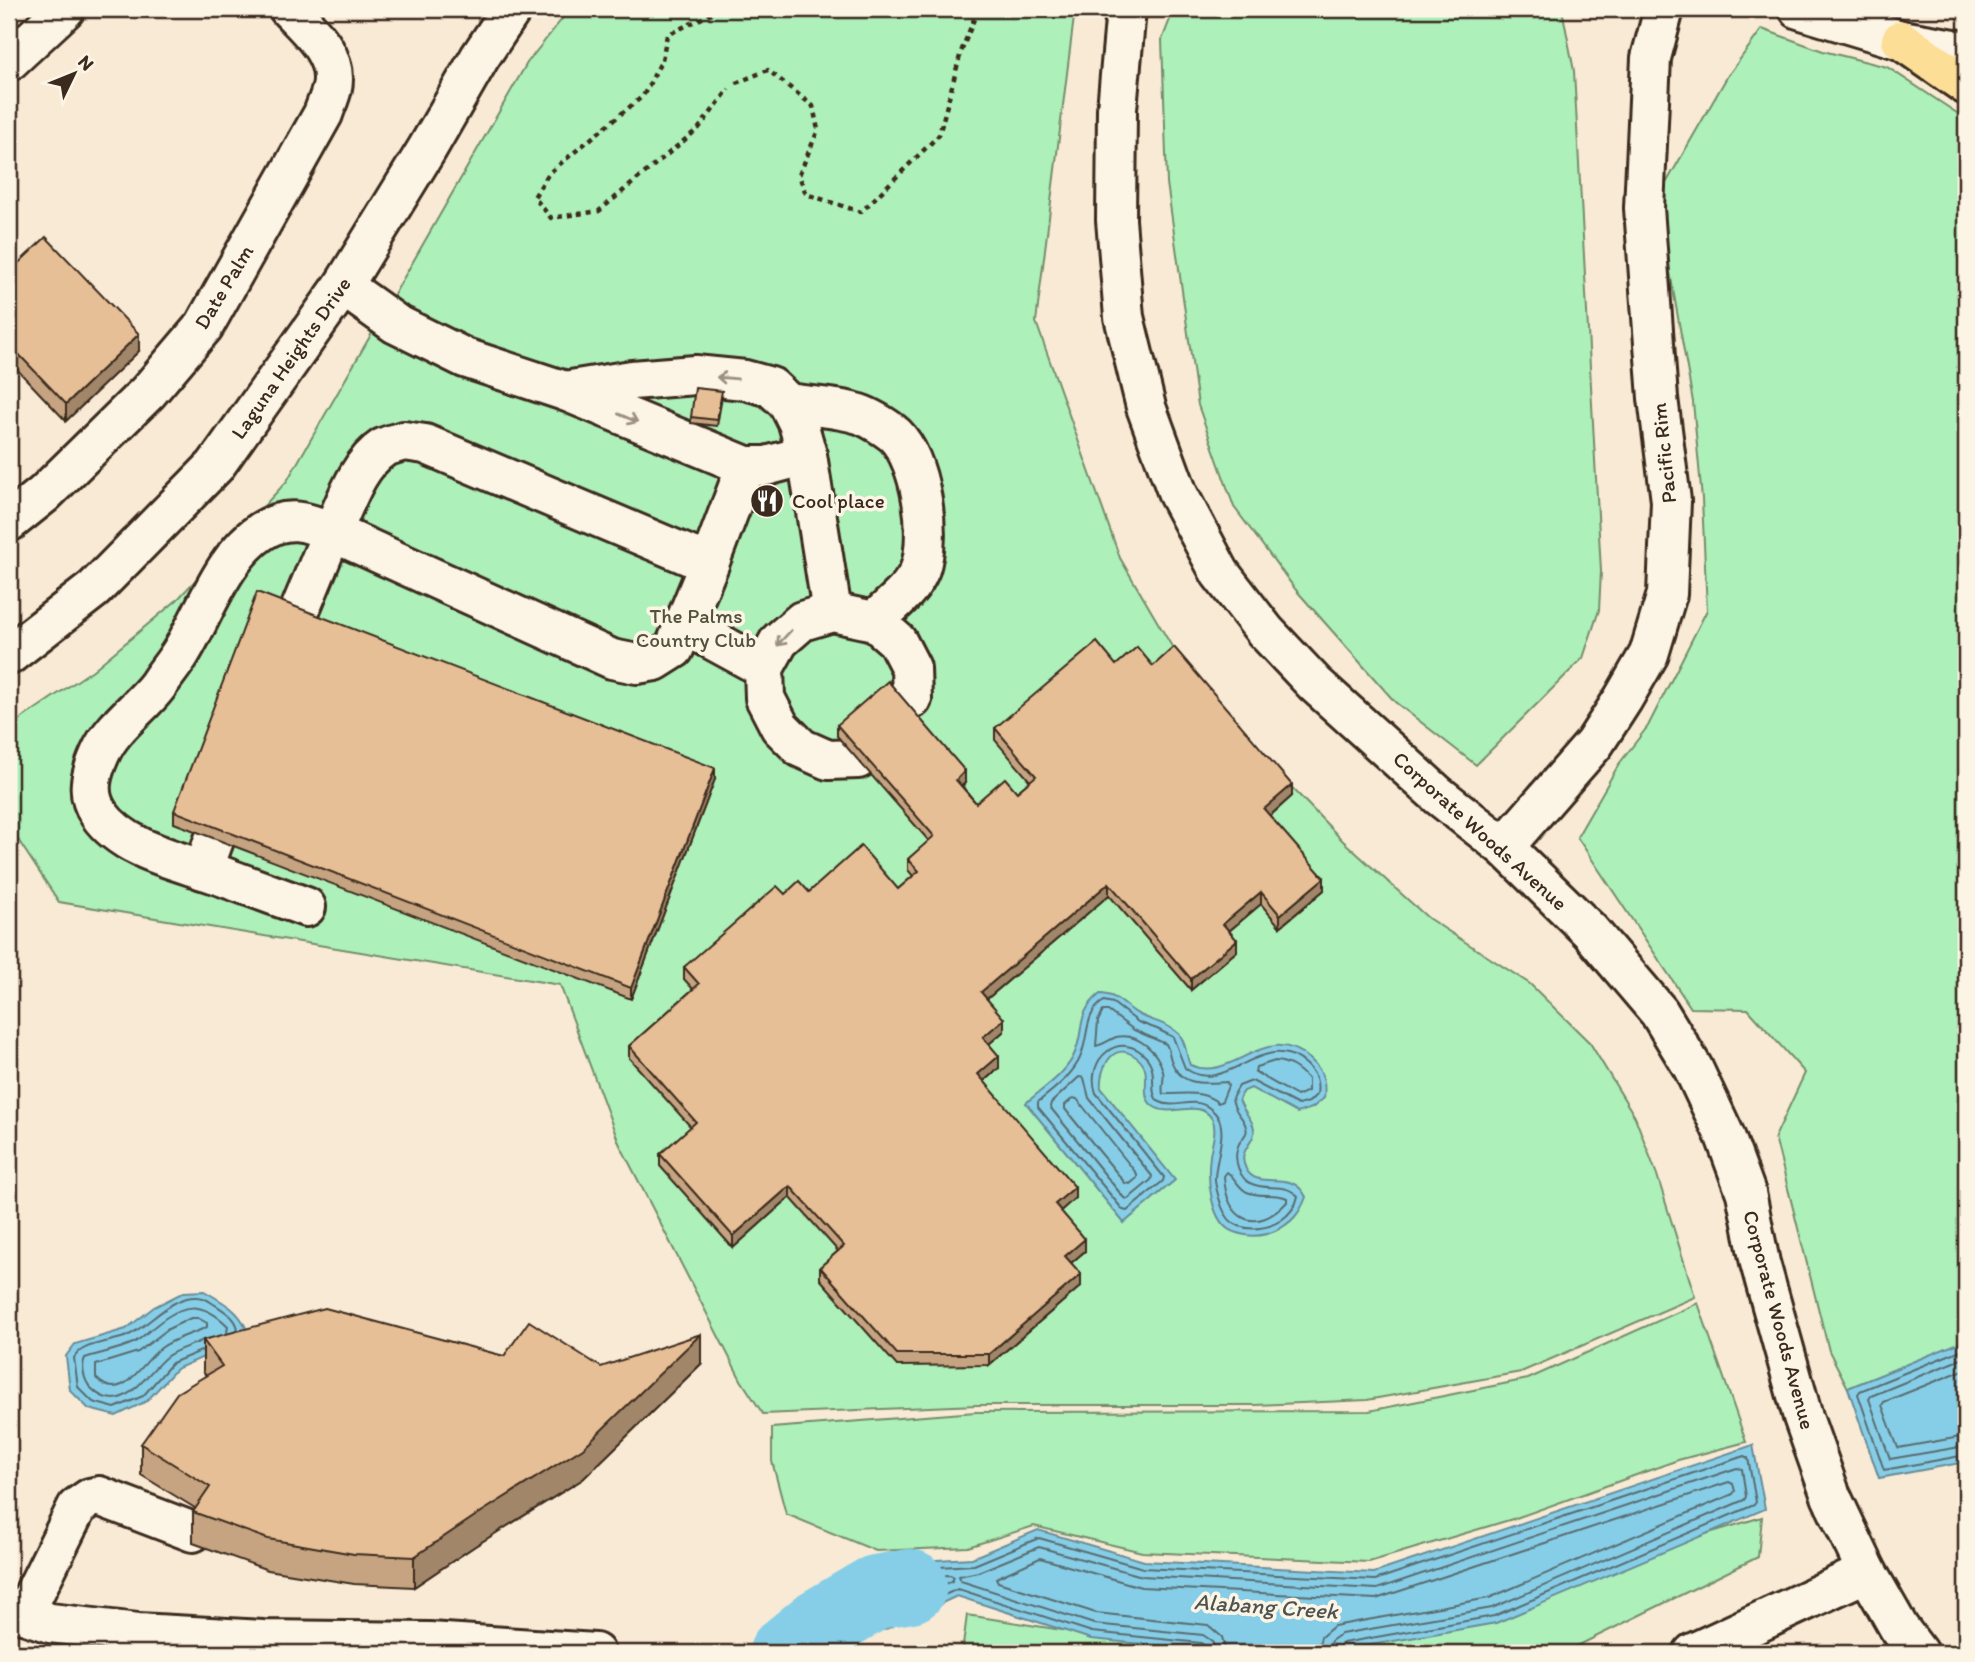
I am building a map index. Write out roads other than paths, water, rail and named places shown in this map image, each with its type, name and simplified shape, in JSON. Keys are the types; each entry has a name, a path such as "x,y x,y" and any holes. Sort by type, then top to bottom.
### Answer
{"main road":[{"path":"1902,40 1966,85"}],"street":[{"path":"9,61 65,9"},
{"name":"Date Palm","path":"9,522 44,494 148,393 204,326 323,114 333,85 332,62 318,40 289,9"},
{"name":"Laguna Heights Drive","path":"9,655 94,589 215,466 343,286 480,57 512,9"},
{"name":"Corporate Woods Avenue","path":"1126,9 1117,109 1116,219 1124,317 1146,407 1178,494 1220,573 1265,631 1315,684 1438,795 1504,847 1590,931 1659,1012 1693,1068 1725,1136 1746,1193 1760,1263 1802,1417 1831,1496 1867,1572 1899,1628 1918,1653"},
{"name":"Pacific Rim","path":"1504,847 1594,744 1649,654 1667,594 1671,501 1658,398 1644,208 1651,58 1664,9"},
{"path":"1799,9 1902,40 1966,51"},
{"path":"343,286 396,324 465,358 565,391 746,466 766,466 807,455"},
{"path":"565,391 632,380 695,375 745,380 771,387 788,403 798,423 807,455 832,612"},
{"path":"788,403 861,414 894,435 911,459 921,495 925,543 920,570 905,592 874,621"},
{"path":"269,690 296,618 356,482 368,462 384,448 404,441 425,444 709,564"},
{"path":"306,907 147,850 121,835 99,814 89,792 93,771 102,750 155,690 180,654 218,584 236,557 260,532 284,520 311,523 612,659 638,664 655,661 674,649 746,466"},
{"path":"858,758 828,760 800,748 780,727 765,698 764,668 779,641 802,621 832,612 874,621 897,641 911,668 912,699"},
{"path":"685,625 764,668"},
{"path":"203,870 246,754"},
{"path":"193,1532 99,1496 90,1498 77,1507 16,1612 50,1623 138,1633 263,1640 429,1642 595,1653"},
{"path":"1693,1653 1867,1572"}],"water":[{"path":"1100,994 1111,996 1138,1014 1175,1030 1183,1041 1190,1065 1206,1069 1221,1066 1264,1048 1279,1046 1294,1049 1315,1064 1323,1077 1325,1092 1324,1098 1312,1108 1297,1113 1251,1088 1244,1091 1239,1099 1254,1129 1253,1138 1243,1158 1246,1169 1251,1176 1258,1179 1292,1183 1300,1188 1306,1197 1291,1221 1275,1231 1260,1235 1239,1234 1226,1227 1215,1210 1210,1188 1209,1165 1214,1133 1212,1119 1200,1110 1168,1110 1153,1106 1146,1095 1144,1067 1133,1055 1118,1052 1104,1067 1101,1088 1175,1180 1124,1223 1026,1103 1069,1064 1077,1048 1083,1017"},
{"path":"204,1291 228,1306 243,1321 246,1328 237,1347 208,1355 176,1369 147,1401 116,1416 89,1409 70,1390 66,1356 75,1344 126,1329 154,1307 184,1292"},
{"path":"1966,1340 1966,1462 1879,1478 1848,1388"},
{"path":"1753,1445 1765,1509 1496,1623 1325,1653 1235,1653 1091,1639 957,1596 884,1630 820,1625 827,1590 865,1564 972,1558 1038,1530 1144,1561 1374,1573"}],"waterway":[{"name":"Alabang Creek","path":"786,1653 820,1625 876,1592 910,1586"}],"place":[{"name":"Cool place","path":"767,501"}],"park label":[{"name":"The Palms Country Club","path":"696,628"}]}
